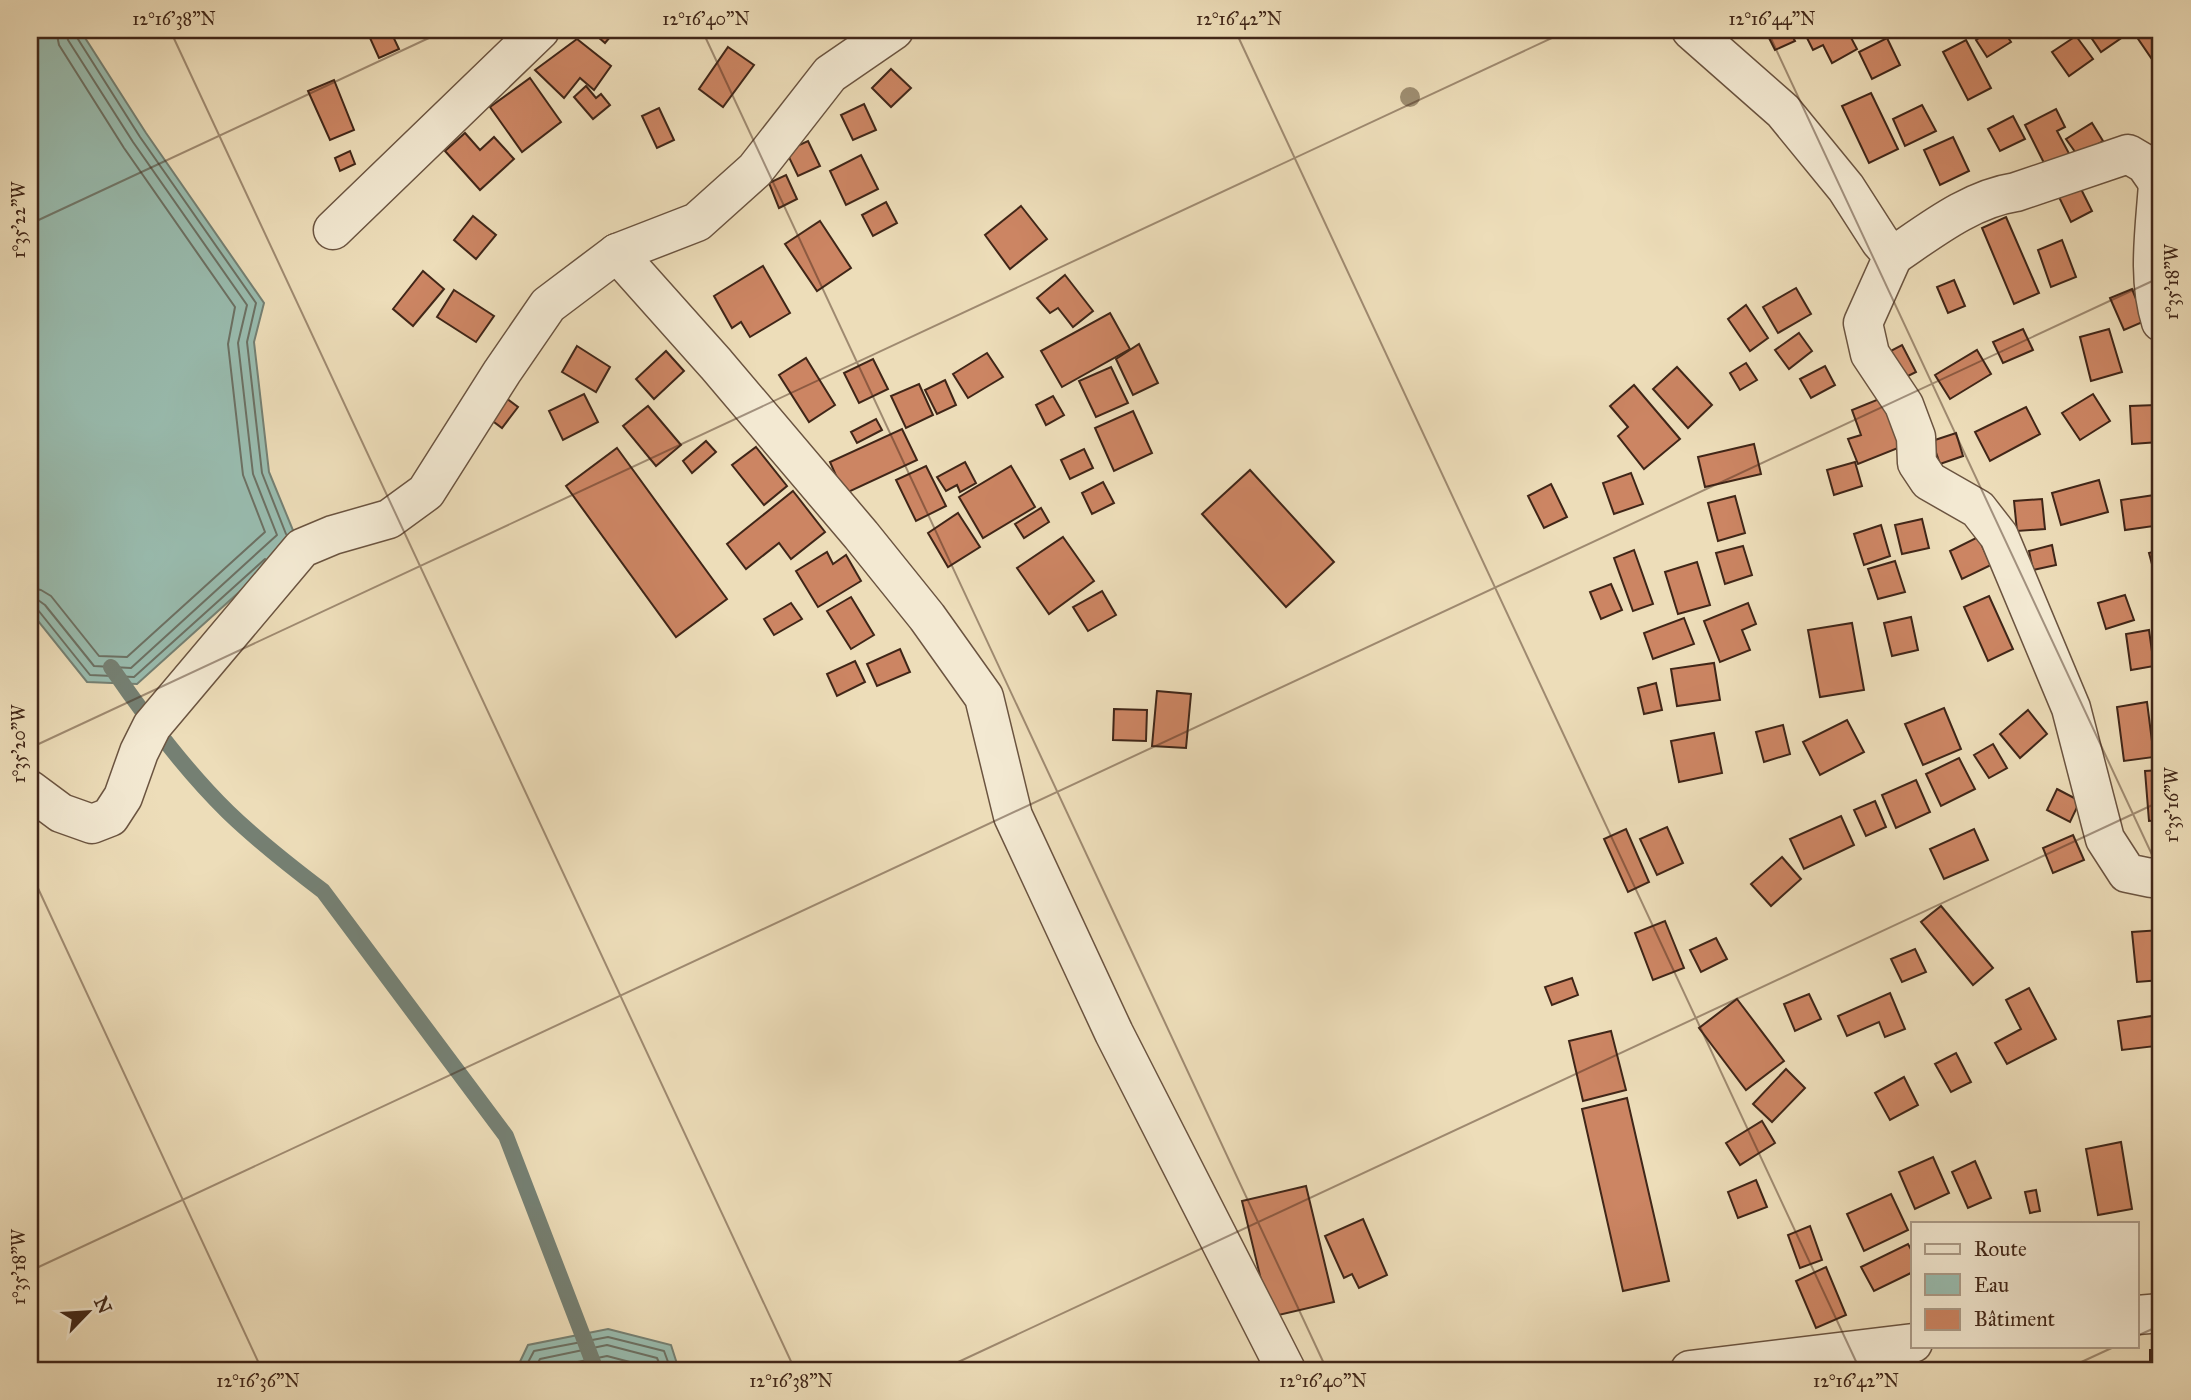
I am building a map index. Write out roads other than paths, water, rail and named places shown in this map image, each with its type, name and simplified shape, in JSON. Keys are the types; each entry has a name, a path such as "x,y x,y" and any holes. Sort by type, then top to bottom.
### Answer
{"street":[{"path":"333,230 540,30"},
{"path":"30,790 61,813 92,824 110,817 123,797 139,752 152,726 302,548 333,534 389,519 426,492 548,305 617,253 698,222 755,170 830,74 894,30"},
{"path":"1691,30 1783,111 1846,188 1880,241 1893,256"},
{"path":"2161,322 2153,267 2160,186 2145,164 2128,154 2004,194 1952,216 1893,256 1863,323 1870,354 1904,405 1916,437 1917,463 1929,481 1978,509 1999,536 2071,708 2105,839 2127,873 2151,878 2161,876"},
{"path":"617,253 716,364 861,536 927,617 984,698 1013,816 1114,1033 1286,1370"},
{"path":"2138,1315 2161,1313"},
{"path":"1690,1370 1911,1343"}],"water":[{"path":"30,30 80,30 146,133 264,303 254,342 269,472 297,540 137,684 87,682 30,611"},
{"path":"608,1329 671,1345 679,1370 516,1370 528,1345"}],"waterway":[{"path":"111,667 166,742 212,796 239,823 323,891 506,1136 596,1370"}]}
